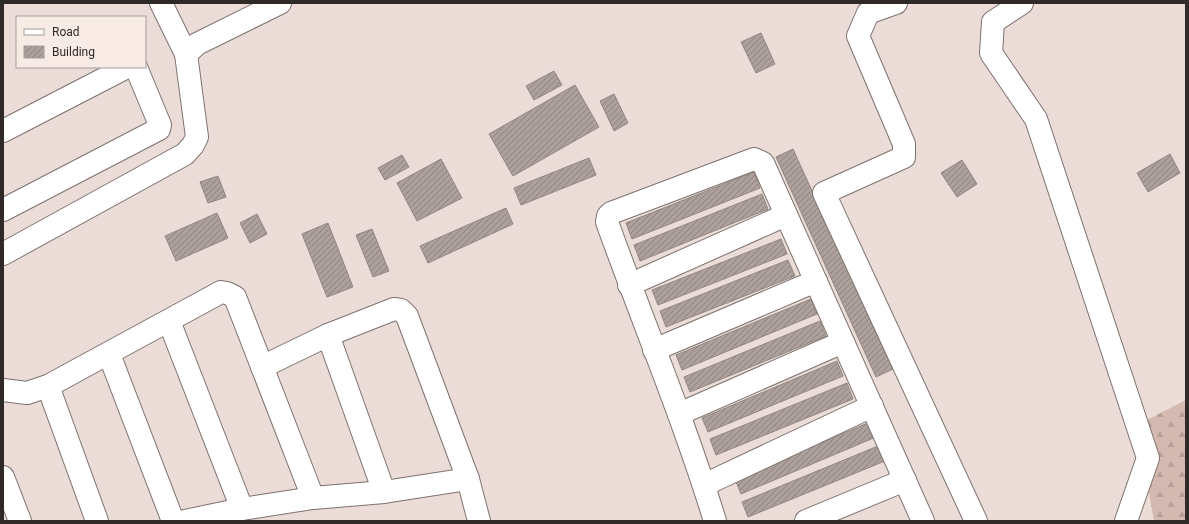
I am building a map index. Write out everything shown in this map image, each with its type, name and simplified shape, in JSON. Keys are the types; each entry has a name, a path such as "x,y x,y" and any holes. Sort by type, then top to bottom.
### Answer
{"street":[{"path":"3,254 185,154 193,145 197,137 186,54 161,3"},
{"path":"186,54 197,44 280,3"},
{"path":"896,3 868,13 858,36 904,144 904,157 824,193 976,521"},
{"path":"1022,3 993,22 991,53 1036,118 1148,458 1126,521"},
{"path":"3,131 125,68"},
{"path":"3,210 159,129 160,125 136,68"},
{"path":"715,521 679,414 629,285 607,222 608,216 611,214 754,159 763,163 924,521"},
{"path":"629,285 786,215"},
{"path":"654,350 816,281"},
{"path":"3,390 27,393 48,386 221,292 227,293 235,297 313,498"},
{"path":"262,367 328,335 394,309 401,310 408,316 468,479 479,521"},
{"path":"169,321 242,509"},
{"path":"328,335 384,492"},
{"path":"679,414 843,342"},
{"path":"109,354 173,521"},
{"path":"48,386 97,521"},
{"path":"704,485 872,406"},
{"path":"3,476 20,521"},
{"path":"185,521 242,509 313,498 384,492 468,479"},
{"path":"806,521 905,480"}],"green space":[{"path":"1186,400 1186,521 1154,521 1137,425"}],"building":[{"path":"761,33 775,64 756,73 741,42"},
{"path":"554,71 562,85 534,100 526,86"},
{"path":"575,85 599,127 513,176 489,134"},
{"path":"614,94 628,123 614,131 600,101"},
{"path":"793,149 893,369 876,377 776,157"},
{"path":"1170,154 1180,173 1148,192 1137,173"},
{"path":"402,155 409,167 385,180 378,168"},
{"path":"589,158 596,175 521,205 514,188"},
{"path":"441,159 462,198 417,221 397,183"},
{"path":"962,160 977,184 957,197 941,173"},
{"path":"754,172 760,188 632,239 626,223"},
{"path":"218,176 226,197 208,203 200,182"},
{"path":"762,194 768,209 640,261 634,245"},
{"path":"506,208 513,224 428,263 420,246"},
{"path":"217,213 228,238 176,261 165,236"},
{"path":"257,214 267,234 250,243 240,223"},
{"path":"328,223 353,287 327,297 302,234"},
{"path":"372,229 389,271 373,277 356,235"},
{"path":"781,239 787,254 658,305 652,290"},
{"path":"788,260 795,276 666,327 660,311"},
{"path":"811,299 817,314 682,370 676,355"},
{"path":"820,321 826,336 690,392 684,377"},
{"path":"837,361 843,376 708,432 702,418"},
{"path":"847,383 853,399 716,455 710,439"},
{"path":"870,422 876,437 741,494 735,479"},
{"path":"878,446 885,461 748,517 742,502"}]}
